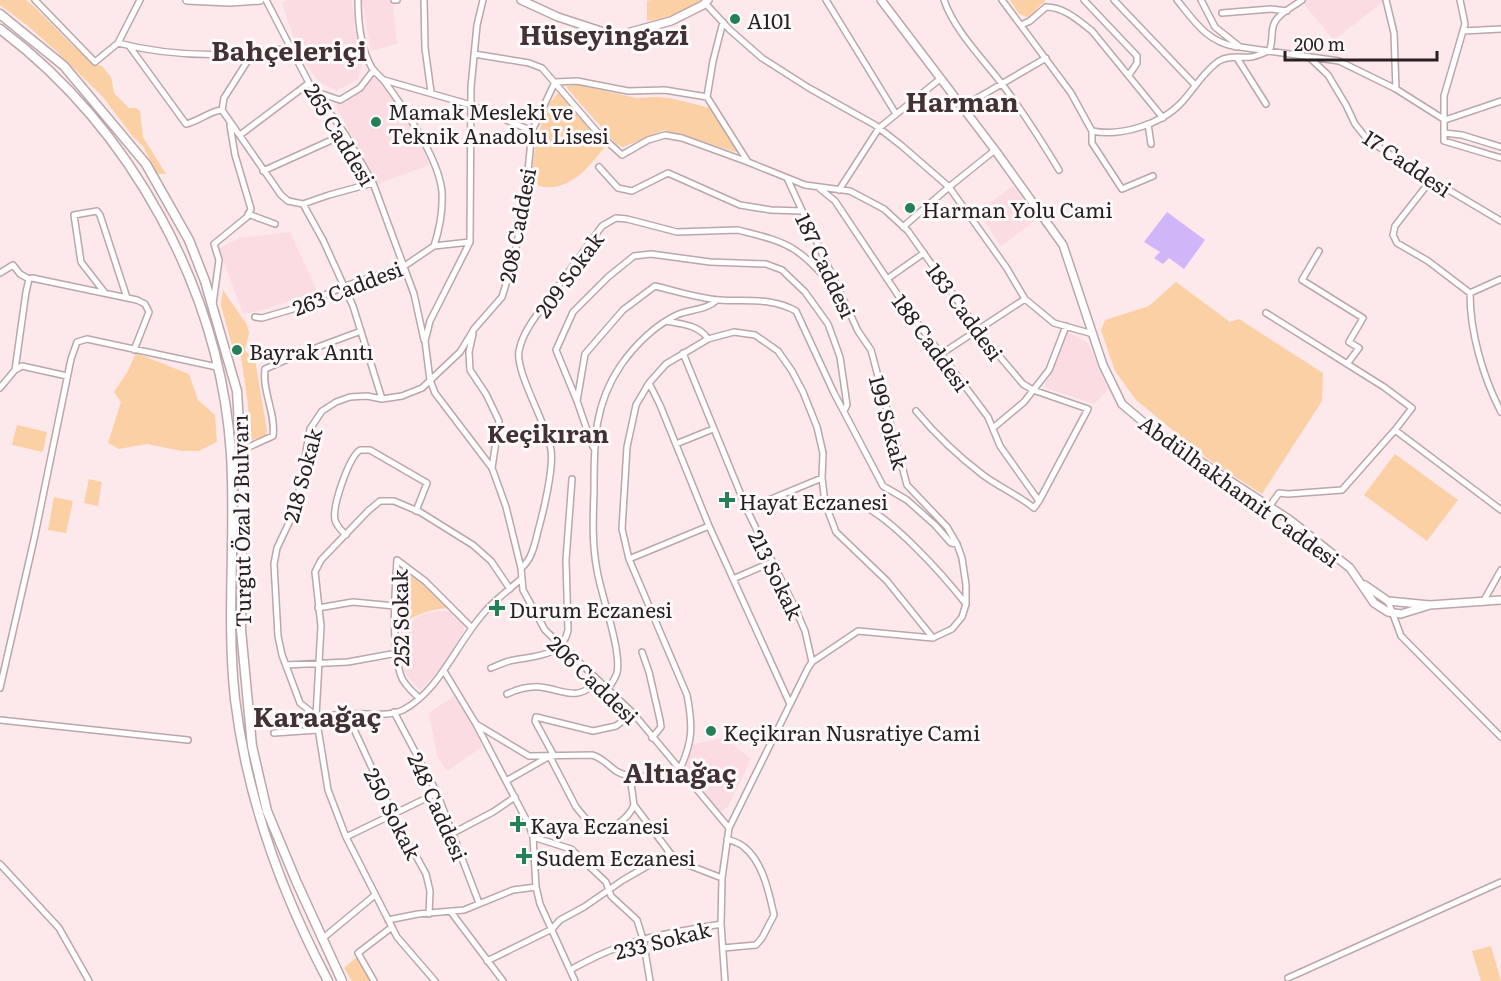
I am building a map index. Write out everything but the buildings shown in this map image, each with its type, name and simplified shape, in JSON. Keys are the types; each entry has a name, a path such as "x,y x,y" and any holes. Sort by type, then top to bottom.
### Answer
{"highway":[{"name":"Turgut Özal 2 Bulvarı","path":"0,14 64,66 146,164 189,240 205,281 237,391 242,450 241,630 252,746 267,811 342,981"},
{"name":"Turgut Özal 2 Bulvarı","path":"0,29 52,75 112,141 145,190 177,249 203,315 217,367 231,452 232,659 240,734 249,778 270,851 302,931 328,981"}],"main road":[{"path":"187,0 230,2 260,0"},
{"path":"521,0 558,17 616,36 671,21 706,1"},
{"name":"Abdülhakhamit Caddesi","path":"881,0 995,150 1063,245 1103,365 1122,404 1155,432 1290,520 1350,568 1374,603 1392,613 1401,614 1430,605"},
{"name":"Abdülhakhamit Caddesi","path":"1360,582 1388,601 1430,605 1501,600"}],"street":[{"path":"36,0 95,62 118,43 140,0"},
{"name":"265 Caddesi","path":"266,0 309,83 345,134 373,183 414,294 425,341"},
{"path":"358,0 360,30 368,60 373,71 384,80 414,123 442,190 441,226 434,246"},
{"path":"424,0 425,48 431,92"},
{"name":"206 Caddesi","path":"483,0 477,26 471,105 470,242 430,321 425,341 430,380 435,393 492,468 506,507 521,568 523,590 544,630 633,713 679,771 729,828"},
{"path":"825,0 896,114"},
{"path":"944,0 947,9 977,53 1037,132 1059,170"},
{"path":"1002,0 1071,93 1092,131 1092,143 1122,189 1153,176"},
{"path":"1084,0 1137,56 1137,63 1129,75"},
{"path":"1113,0 1195,85"},
{"path":"1177,0 1210,37 1227,45 1339,61 1396,89 1445,120"},
{"path":"1201,0 1215,27 1240,47"},
{"path":"1092,131 1101,133 1132,129 1163,118 1182,103 1195,85 1224,59 1254,57 1269,51 1273,25 1277,19 1302,0"},
{"path":"1386,0 1394,33 1396,89"},
{"path":"1460,0 1465,24 1444,96 1444,141 1501,158"},
{"path":"706,1 723,22 762,58 879,128 949,186 1006,267 1025,299 1054,323 1093,334"},
{"path":"1021,25 1030,21 1046,7 1057,7 1092,31 1163,118"},
{"path":"1222,13 1271,9 1287,11"},
{"path":"723,22 712,61 707,97 747,162"},
{"path":"1463,31 1501,29"},
{"path":"118,43 130,47 185,55 252,54 290,48"},
{"path":"130,47 186,124 197,122 217,110 222,110"},
{"path":"252,54 224,98 222,110 274,187 288,201 303,204 373,183"},
{"path":"474,54 529,63 543,68 555,82 577,81 628,91 665,90 707,97"},
{"path":"962,107 1046,58"},
{"path":"1237,58 1266,104"},
{"name":"17 Caddesi","path":"1310,58 1328,75 1355,124 1367,139 1501,221"},
{"path":"316,92 340,100 360,88 373,71"},
{"path":"839,190 879,128 940,79"},
{"path":"384,80 471,105 532,131"},
{"name":"208 Caddesi","path":"430,380 460,352 474,329 502,297 514,258 525,201 532,131 555,82"},
{"name":"183 Caddesi","path":"555,82 598,133 622,155 648,140 665,135 682,138 805,185 849,191 884,209 903,227 924,253 978,330 1023,384 1033,390"},
{"path":"240,135 309,83"},
{"path":"1445,120 1501,101"},
{"path":"213,309 219,260 214,244 251,209 235,155 230,124"},
{"path":"1148,124 1150,144"},
{"path":"1444,132 1501,147"},
{"path":"263,171 345,134"},
{"path":"903,227 949,186 995,150"},
{"path":"599,167 618,188 632,191 668,173 740,205 771,210 802,211"},
{"name":"187 Caddesi","path":"787,178 858,331 871,350"},
{"path":"1431,180 1392,233 1397,243 1428,261 1470,293"},
{"name":"188 Caddesi","path":"818,187 835,201 887,279 988,417 1000,446 1039,501"},
{"path":"303,204 345,286 382,399"},
{"path":"106,293 81,262 74,215 97,211 100,215 127,298"},
{"path":"248,214 275,225"},
{"name":"209 Sokak","path":"521,568 531,556 539,528 546,497 551,452 542,417 521,369 519,349 533,321 602,226 616,218 677,232 738,231 772,240 795,250 807,259 840,292"},
{"name":"263 Caddesi","path":"255,317 262,318 293,309 345,286 403,267 434,246 470,242"},
{"path":"1319,251 1302,280 1363,318 1349,342 1359,348 1347,364"},
{"path":"887,279 924,253"},
{"path":"593,447 578,401 556,350 573,312 608,277 634,256 651,254 710,262 766,264 782,270 805,292 828,324 840,357 847,405 844,411"},
{"path":"0,273 14,265 20,274 29,279 106,293 146,304 149,312 134,350"},
{"path":"205,281 218,275"},
{"path":"15,370 29,279"},
{"path":"1470,293 1501,279"},
{"path":"578,401 585,354 623,310 655,286 717,300 761,300 783,304 795,311 883,486 907,500 951,543 957,544"},
{"path":"1470,293 1470,310 1478,351 1492,394 1501,412"},
{"path":"941,354 1025,299"},
{"path":"608,689 617,672 617,660 594,555 593,447 597,421 608,390 620,367 638,345 666,321 684,312 710,306 717,300"},
{"path":"1266,314 1383,387 1412,408 1342,490 1280,493 1269,507"},
{"path":"666,321 691,326 703,332 708,339"},
{"path":"993,428 1024,402 1049,370 1066,326"},
{"path":"474,329 469,352 470,370 499,420 492,468"},
{"path":"242,450 273,436 272,416 264,379 265,369 361,331"},
{"path":"476,724 529,756 580,754 597,756 617,771 636,777 679,771 689,750 691,718 687,695 629,559 622,530 627,447 636,405 648,383 666,364 683,353 708,339 734,332 755,335 778,351 792,371 817,427 823,453 822,478 825,503 836,532 887,581 933,638"},
{"path":"0,688 67,376 77,342 87,339 217,367"},
{"name":"199 Sokak","path":"871,350 907,485 948,527 957,544 962,558 966,604"},
{"name":"213 Sokak","path":"683,353 747,509 805,632 813,662"},
{"path":"0,388 15,370 22,366 67,376"},
{"name":"218 Sokak","path":"316,716 300,703 286,665 278,636 274,564 277,548 296,508 304,456 315,419 322,411 336,402 350,397 367,396 382,399 402,396 422,388 430,380"},
{"path":"648,383 676,444 709,526 790,704"},
{"path":"916,411 935,434 985,477 1019,496 1034,508 1089,409 1033,390"},
{"path":"676,444 713,429"},
{"path":"1395,429 1501,510"},
{"path":"346,535 335,522 335,509 353,457 360,450 370,450 427,483 417,510"},
{"path":"747,509 822,478"},
{"path":"492,668 512,660 549,654 566,638 568,630 566,574 572,479"},
{"path":"435,981 397,937 346,837 328,790 316,716 321,626 315,572 321,560 368,511 380,501 394,501 417,510 473,544 497,568 510,589"},
{"path":"725,981 721,924 722,878 729,828 813,662 858,631 933,638 952,629 962,617 966,604 928,561 875,513 855,502 825,503"},
{"path":"629,559 709,526"},
{"name":"252 Sokak","path":"419,698 401,678 397,654 395,606 397,560 425,581 472,628"},
{"path":"733,579 772,562"},
{"path":"1483,602 1501,570"},
{"path":"316,716 386,714 402,710 419,698 444,671 483,614 522,578"},
{"path":"1374,603 1380,597"},
{"path":"1388,601 1401,636 1501,737"},
{"path":"318,608 352,602 395,606"},
{"path":"642,652 649,672 661,727 652,738"},
{"path":"286,665 348,662 397,654"},
{"path":"444,671 476,724 515,797 533,837 536,886 540,904 575,981"},
{"path":"507,694 530,687 581,693 592,687 598,680"},
{"name":"248 Caddesi","path":"394,712 437,793 479,903"},
{"path":"630,776 634,805 631,814 601,831 592,828 576,807 535,721 536,717 593,731 616,726 633,713"},
{"name":"250 Sokak","path":"346,714 393,814 426,874 429,914"},
{"path":"0,720 188,740"},
{"path":"274,733 318,730"},
{"path":"506,781 552,756"},
{"path":"346,837 437,793"},
{"path":"453,833 493,812 515,797"},
{"path":"634,805 670,853 683,863 722,878"},
{"path":"533,837 571,849 606,882 611,896 637,920 643,939 650,981"},
{"path":"723,948 756,945 774,915 767,885 752,856 744,847 727,839"},
{"path":"487,961 552,930 560,920 670,853"},
{"path":"0,864 59,928 89,981"},
{"path":"1288,978 1501,882"},
{"path":"388,920 464,910 513,890 536,886"},
{"path":"322,939 375,895"},
{"path":"451,912 503,981"},
{"name":"233 Sokak","path":"570,970 616,948 643,939 721,924"},
{"path":"374,981 358,953 392,927"}],"shaded area":[{"path":"0,0 26,0 85,57 102,66 111,77 114,93 129,108 136,108 140,111 143,137 166,174 157,174 143,146 134,138 103,97 55,50 0,5"},
{"path":"288,0 352,0 355,30 363,61 358,79 337,91 319,82 300,57 282,3"},
{"path":"362,0 389,0 393,6 397,44 371,51"},
{"path":"701,0 675,14 647,21 647,1"},
{"path":"1010,0 1045,0 1029,18 1019,14"},
{"path":"1306,0 1384,1 1334,40 1303,3"},
{"name":"Mamak Mesleki ve Teknik Anadolu Lisesi","path":"373,77 379,80 418,136 429,165 378,184 335,105 354,97"},
{"path":"574,84 636,98 670,98 710,108 739,153 664,130 623,147 616,144 566,87"},
{"path":"559,93 605,147 585,170 569,182 560,186 539,186 534,178 533,170 539,132 548,107"},
{"path":"1013,186 1037,219 1001,246 978,212"},
{"path":"1167,212 1205,240 1184,269 1169,258 1163,264 1154,258 1160,252 1144,242"},
{"path":"290,232 317,291 266,309 243,314 219,249 239,238"},
{"path":"1176,282 1230,322 1239,319 1323,373 1322,401 1262,494 1212,462 1136,400 1115,371 1101,330 1105,320 1149,306"},
{"path":"223,290 247,325 249,333 245,351 255,360 267,430 266,437 251,440 249,436 248,404 241,357 234,353 221,305"},
{"path":"1066,331 1088,343 1108,390 1094,404 1044,387"},
{"path":"136,353 189,374 198,400 215,415 217,442 199,451 182,451 147,444 119,449 108,443 121,402 114,392 128,371"},
{"path":"17,425 47,432 43,452 12,445"},
{"path":"1395,454 1458,500 1427,541 1364,495"},
{"path":"89,479 102,482 98,506 84,503"},
{"path":"54,497 73,501 66,533 48,530"},
{"path":"404,569 415,575 449,608 423,613 401,626 398,604 401,571"},
{"path":"438,611 451,611 465,628 441,668 420,690 406,675 403,668 399,651 402,628 419,616"},
{"path":"454,696 474,728 482,747 447,771 437,756 429,713"},
{"path":"724,738 751,759 728,807 721,812 686,771 686,768 694,744"},
{"path":"1491,946 1501,981 1481,981 1472,951"},
{"path":"357,957 371,981 352,981 344,968"}],"place":[{"name":"A101","path":"735,19"},
{"name":"Mamak Mesleki ve Teknik Anadolu Lisesi","path":"376,122"},
{"name":"Harman Yolu Cami","path":"910,208"},
{"name":"Bayrak Anıtı","path":"237,350"},
{"name":"Hayat Eczanesi","path":"727,500"},
{"name":"Durum Eczanesi","path":"497,608"},
{"name":"Keçikıran Nusratiye Cami","path":"711,731"},
{"name":"Kaya Eczanesi","path":"518,824"},
{"name":"Sudem Eczanesi","path":"524,856"}],"district":[{"name":"Hüseyingazi","path":"604,33"},
{"name":"Bahçeleriçi","path":"289,49"},
{"name":"Harman","path":"962,100"},
{"name":"Keçikıran","path":"548,432"},
{"name":"Karaağaç","path":"317,715"},
{"name":"Altıağaç","path":"680,771"}]}
